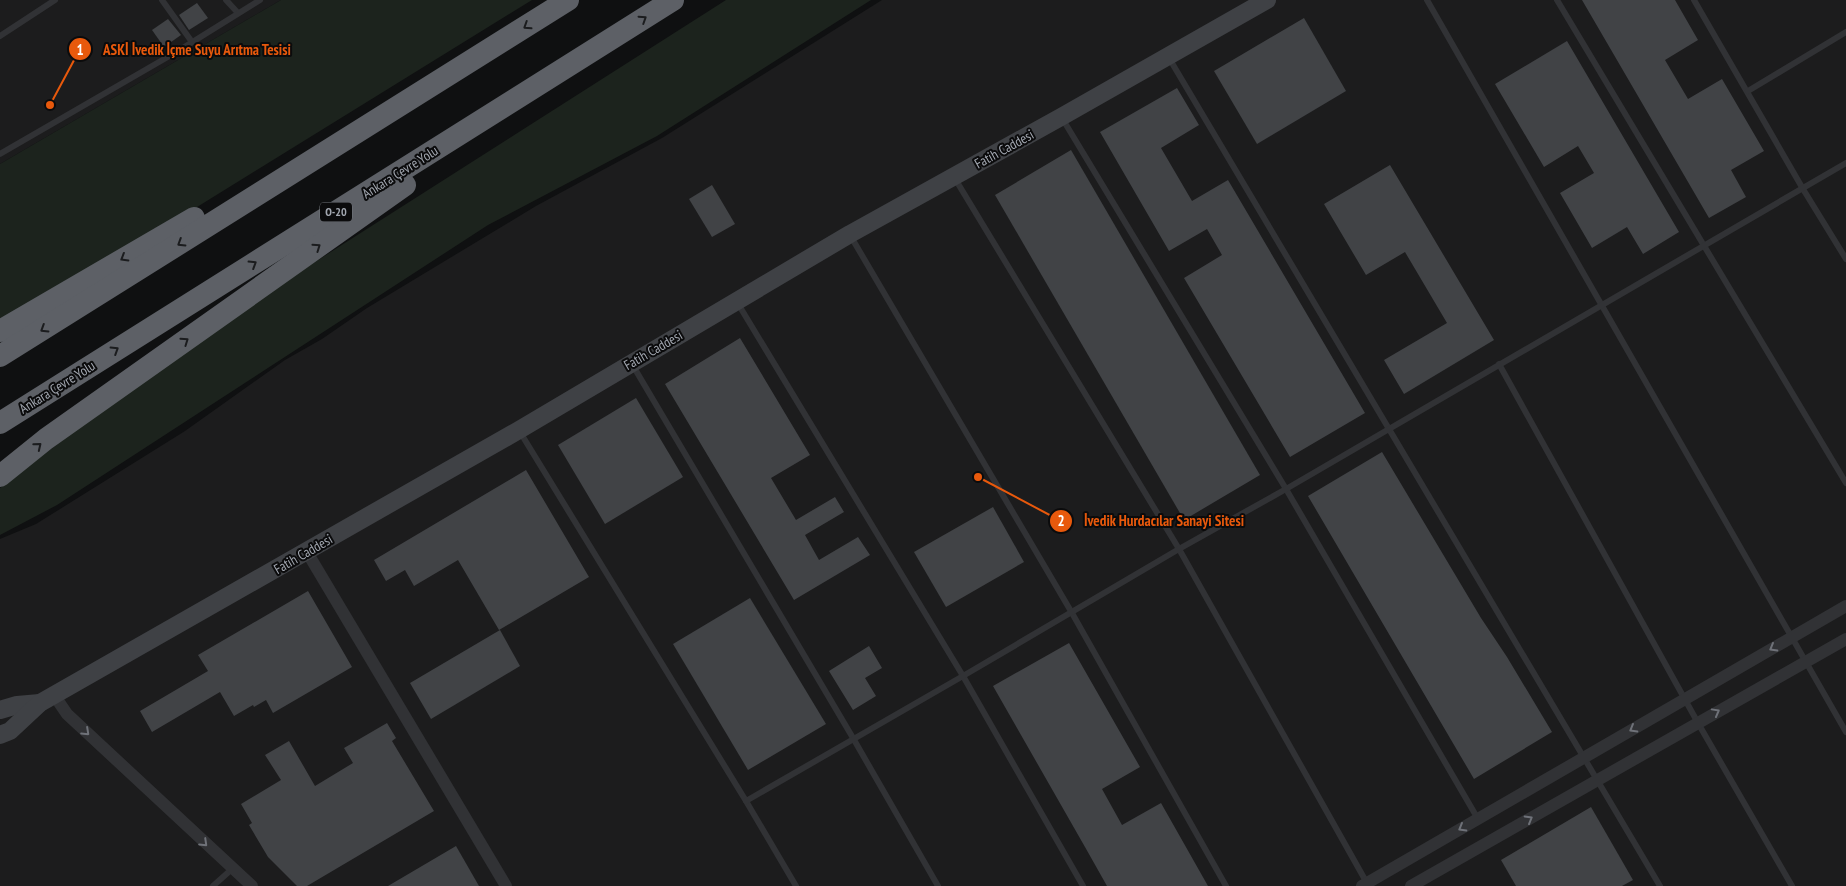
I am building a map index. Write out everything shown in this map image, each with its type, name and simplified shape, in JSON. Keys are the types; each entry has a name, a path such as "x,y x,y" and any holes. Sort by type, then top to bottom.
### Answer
{"highway":[{"path":"0,356 568,0"},
{"name":"Ankara Çevre Yolu","path":"0,423 673,0"},
{"path":"0,476 46,439 612,39"},
{"path":"0,332 132,253 486,52"}],"street":[{"name":"Fatih Caddesi","path":"0,735 10,731 47,699 519,430 850,234 1267,0"},
{"path":"307,552 506,886"},
{"path":"1366,885 1846,606"},
{"path":"1411,886 1846,639"},
{"name":"Fatih Caddesi","path":"0,710 47,699"},
{"path":"47,699 67,714 252,886"}],"lane":[{"path":"0,36 55,0"},
{"path":"162,0 192,42"},
{"path":"226,0 238,14"},
{"path":"0,154 260,0"},
{"path":"1426,0 1846,732"},
{"path":"1556,0 1846,483"},
{"path":"1695,0 1846,259"},
{"path":"1748,91 1846,32"},
{"path":"1168,57 1660,886"},
{"path":"1061,117 1286,489 1478,819"},
{"path":"746,801 1846,164"},
{"path":"954,177 1179,549 1366,885"},
{"path":"850,234 1072,613 1226,886"},
{"path":"736,301 963,676 1083,886"},
{"path":"632,362 854,738 938,886"},
{"path":"1499,364 1698,723 1792,886"},
{"path":"519,430 796,886"},
{"path":"213,886 232,869"}],"shaded area":[{"path":"0,0 281,0 0,164"},
{"path":"281,0 532,0 58,293 0,326 0,164"},
{"path":"726,0 871,0 657,136 488,225 57,505 0,535 0,488 199,336"},
{"path":"882,0 1846,0 1846,886 0,886 0,539 36,524 185,431 285,360 322,339 367,308 536,206 662,138"}],"building":[{"path":"1582,0 1675,0 1698,40 1665,60 1688,99 1722,79 1764,151 1731,170 1746,197 1709,218"},
{"path":"197,3 208,18 189,30 179,15"},
{"path":"1304,18 1346,91 1257,144 1214,71"},
{"path":"168,19 181,35 164,47 152,30"},
{"path":"1567,41 1679,232 1643,254 1627,227 1592,248 1560,193 1594,173 1578,146 1544,167 1495,84"},
{"path":"1177,88 1199,125 1161,148 1192,201 1228,180 1365,413 1290,457 1184,278 1222,255 1207,229 1169,251 1100,132"},
{"path":"1071,150 1260,475 1184,520 995,195"},
{"path":"1390,165 1494,340 1404,394 1384,360 1447,323 1405,252 1366,275 1324,204"},
{"path":"712,185 735,224 712,237 689,199"},
{"path":"740,338 810,455 771,478 796,520 835,497 844,512 805,535 819,560 858,537 870,555 794,600 665,384"},
{"path":"636,398 683,477 605,524 558,445"},
{"path":"1382,452 1481,618 1552,732 1474,779 1308,496"},
{"path":"526,470 589,577 499,630 458,560 414,586 405,570 386,581 374,560"},
{"path":"993,507 1024,562 946,607 914,552"},
{"path":"308,591 352,667 273,713 266,700 234,716 220,692 152,732 140,711 208,671 198,655"},
{"path":"750,598 826,724 748,770 673,644"},
{"path":"500,630 520,666 431,719 410,683"},
{"path":"1069,643 1140,767 1102,789 1122,825 1161,803 1208,886 1107,886 993,686"},
{"path":"869,646 882,668 865,678 876,696 853,710 829,671"},
{"path":"387,723 396,738 392,741 434,811 307,886 297,886 268,857 249,825 252,823 241,804 281,780 265,755 289,741 315,786 353,763 344,748"},
{"path":"1591,807 1633,880 1622,886 1516,886 1501,860"},
{"path":"456,846 479,886 388,886"}],"place":[{"name":"ASKİ İvedik İçme Suyu Arıtma Tesisi","path":"50,105"},
{"name":"İvedik Hurdacılar Sanayi Sitesi","path":"978,477"}]}
